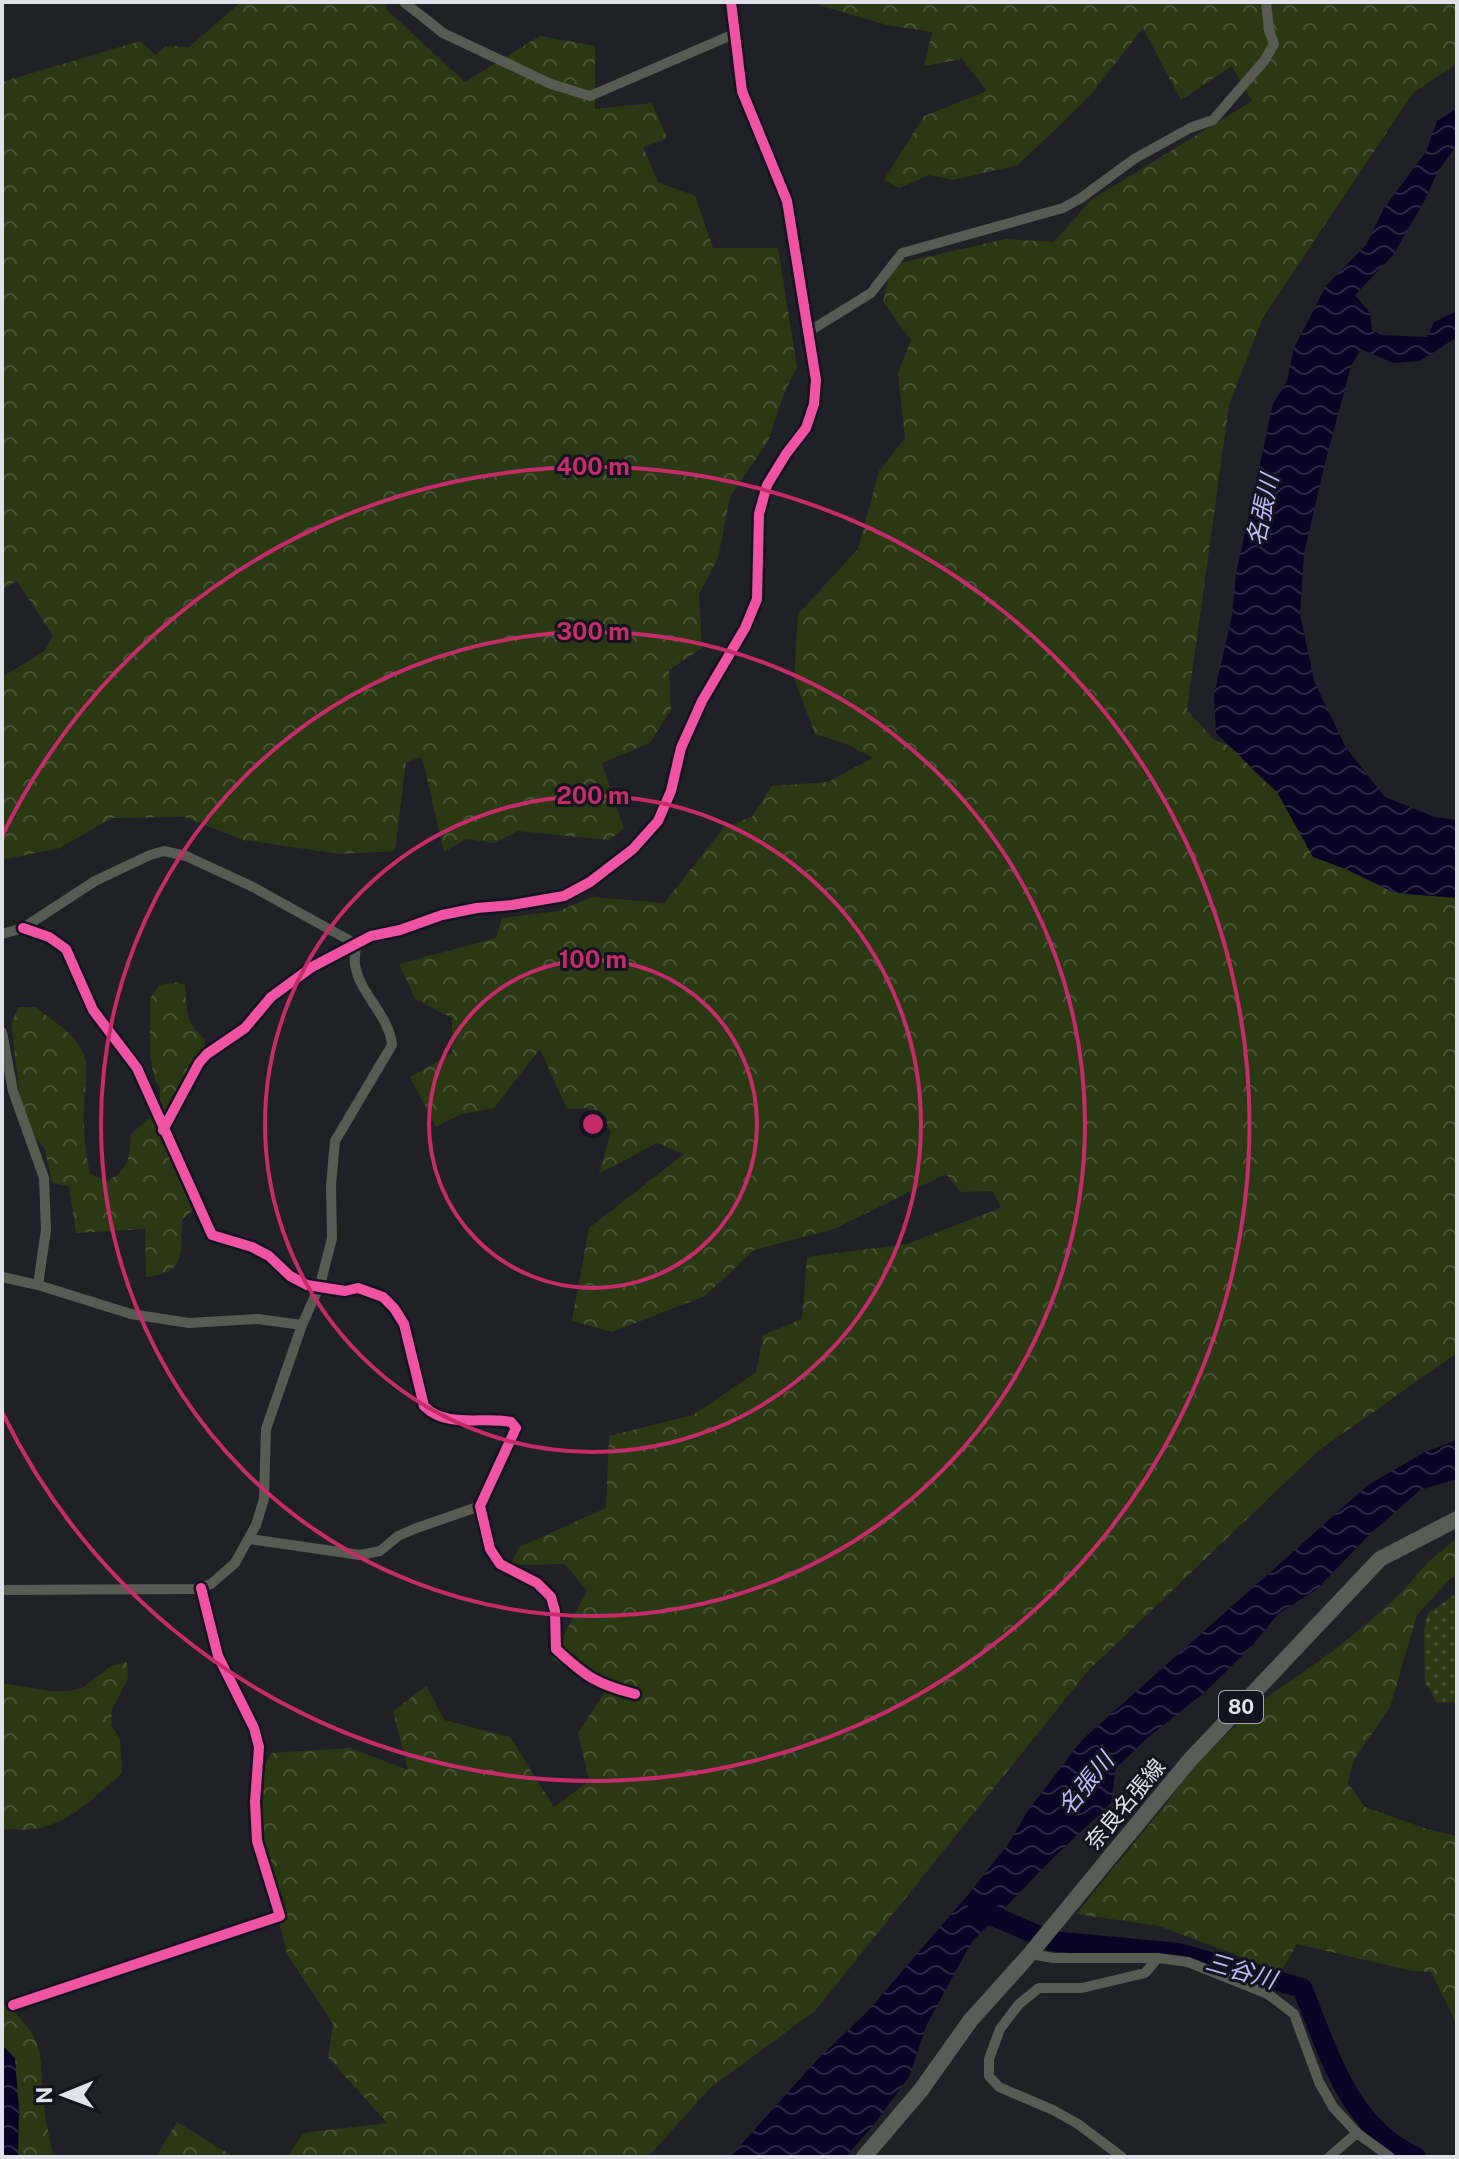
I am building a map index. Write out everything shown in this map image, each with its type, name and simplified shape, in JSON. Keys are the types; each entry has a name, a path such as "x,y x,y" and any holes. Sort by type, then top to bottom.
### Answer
{"main road":[{"name":"奈良名張線","path":"864,2157 921,2090 970,2021 1034,1950 1189,1761 1380,1559 1457,1519"}],"street":[{"path":"404,2 443,33 551,84 590,96 734,34"},
{"path":"163,1130 199,1063 207,1054 245,1028 271,997 302,974 371,936 400,930 442,915 564,896 590,882 633,849 658,821 671,791 681,748 702,701 745,628 757,599 759,514 767,485 806,428 814,404 816,380 787,201 742,91 731,2"},
{"path":"808,332 871,293 902,253 1063,208 1134,159 1190,128 1213,120 1255,72 1274,44 1266,2"},
{"path":"2,934 23,928 95,881 164,851 186,856 253,887 356,944"},
{"path":"23,928 49,937 66,949 93,1010 137,1068 212,1235 252,1247 307,1285 345,1291 358,1288 383,1297 404,1324 424,1406 433,1415 448,1419 503,1420 511,1422 516,1428 480,1506 490,1549 500,1564 537,1583 551,1597 555,1611 556,1649 584,1676 604,1686 635,1694"},
{"path":"2,1590 172,1591 201,1588 227,1572 250,1539 264,1499 266,1429 302,1325 320,1285 332,1238 331,1185 335,1141 392,1045 382,1013 355,965 356,944"},
{"path":"2,1032 13,1091 44,1178 46,1230 38,1285"},
{"path":"2,1277 131,1314 189,1323 258,1319 302,1325"},
{"path":"250,1539 360,1555 380,1551 398,1536 480,1506"},
{"path":"13,2005 280,1916 257,1841 257,1738 218,1656 201,1588"},
{"path":"1034,1950 1054,1958 1158,1958 1188,1962 1268,1994 1294,2014 1319,2082 1333,2107 1357,2133 1390,2157"},
{"path":"1122,2157 1078,2124 999,2087 989,2076 989,2059 1000,2029 1019,2004 1039,1988 1082,1988 1145,1973 1158,1958"},
{"path":"1329,2157 1357,2133"}],"green space":[{"path":"241,2 386,2 387,10 465,82 540,36 595,46 595,109 652,103 667,138 643,147 658,182 695,196 713,248 778,248 797,367 783,396 768,441 730,497 718,558 699,594 702,648 669,670 671,710 650,743 602,763 624,829 608,840 518,831 494,843 466,839 444,852 422,757 406,762 395,851 340,854 243,840 185,817 112,818 60,848 2,860 2,677 44,651 53,636 17,581 2,589 2,82 140,41 155,55 166,46 189,47"},
{"path":"817,2 1457,2 1457,64 1413,93 1263,317 1229,405 1187,710 1213,739 1234,748 1255,773 1277,792 1314,857 1395,893 1457,898 1457,1353 1318,1451 1087,1672 815,2011 710,2088 648,2157 287,2157 303,2133 387,2123 328,2057 333,2024 287,1954 249,1799 271,1753 350,1748 408,1770 393,1711 427,1686 444,1720 510,1737 554,1807 589,1781 578,1733 606,1690 551,1659 587,1591 565,1564 510,1565 519,1547 606,1508 609,1436 693,1415 756,1372 763,1335 802,1319 807,1257 907,1244 1001,1208 993,1191 961,1192 946,1174 834,1229 754,1250 705,1296 612,1332 572,1321 589,1228 684,1154 657,1143 599,1174 611,1131 588,1108 567,1109 540,1049 494,1108 459,1115 436,1127 410,1077 452,1053 452,1018 415,999 399,964 496,938 502,918 559,911 592,897 664,903 724,827 752,817 772,786 828,782 873,758 847,744 815,734 794,678 798,614 858,549 879,471 905,438 898,373 911,340 883,302 891,265 1006,239 1054,242 1091,200 1252,101 1232,66 1181,100 1143,28 1088,98 1018,165 953,180 929,175 899,188 884,180 924,116 987,91 962,59 924,66 932,32 887,25 818,5"},
{"path":"178,982 185,985 190,1022 205,1040 204,1049 189,1071 190,1097 164,1120 164,1132 170,1154 195,1208 182,1220 181,1252 175,1266 159,1275 146,1277 145,1229 76,1233 69,1186 52,1183 45,1149 30,1132 21,1106 12,1023 18,1007 35,1007 66,1031 81,1049 87,1070 84,1123 88,1165 90,1174 107,1181 120,1172 127,1162 131,1134 160,1105 160,1088 155,1081 150,1056 150,998 160,985"},
{"path":"1457,1538 1457,1576 1451,1578 1417,1615 1390,1707 1353,1761 1348,1784 1365,1807 1457,1836 1457,2025 1431,1972 1412,1971 1297,1944 1281,1972 1159,1926 1076,1914 1191,1769 1258,1704 1371,1620 1401,1593 1428,1562"},
{"path":"1457,1593 1457,1702 1437,1703 1425,1682 1424,1629 1428,1613"},
{"path":"127,1662 128,1679 112,1709 111,1725 120,1739 122,1773 82,1807 59,1821 31,1830 2,1829 2,1683 69,1691 84,1687 111,1666"},
{"path":"6,2004 29,2029 39,2051 53,2157 18,2157 15,2058 2,2045 2,2006"},
{"path":"177,2122 234,2157 156,2157"}],"water":[{"name":"名張川","path":"1457,108 1457,145 1438,171 1393,255 1355,295 1370,313 1372,330 1381,335 1427,337 1434,322 1457,311 1457,337 1420,361 1393,363 1361,349 1351,366 1304,554 1300,613 1314,681 1346,748 1385,797 1435,817 1457,820 1457,898 1395,893 1313,857 1277,792 1216,733 1214,695 1232,616 1236,574 1273,404 1287,381 1294,348 1326,286 1366,245 1384,208 1426,152 1437,121"},
{"name":"名張川","path":"1457,1440 1457,1479 1420,1490 1369,1535 1317,1589 1278,1614 1251,1647 1205,1692 1146,1739 1116,1768 1111,1803 971,1943 927,2024 909,2077 845,2157 730,2157 816,2061 868,2011 967,1896 1082,1740 1368,1485 1425,1452"},
{"path":"2,2045 15,2058 19,2110 18,2157 2,2157"}],"waterway":[{"name":"三谷川","path":"977,1909 1051,1941 1179,1953 1302,1988 1332,2062 1357,2107 1373,2127 1393,2144 1416,2157"}],"cycle path":[{"path":"163,1130 199,1063 207,1054 245,1028 271,997 312,967 371,936 400,930 442,915 564,896 590,882 633,849 658,821 671,791 681,748 702,701 745,628 757,599 759,514 767,485 806,428 814,404 816,380 787,201 742,91 731,2"},
{"path":"23,928 49,937 66,949 93,1010 137,1068 212,1235 252,1247 307,1285 345,1291 358,1288 383,1297 404,1324 424,1406 433,1413 454,1420 511,1422 516,1428 480,1506 490,1549 500,1564 537,1583 551,1597 555,1611 556,1649 592,1678 635,1694"},
{"path":"13,2005 280,1916 257,1841 255,1802 259,1747 254,1728 218,1656 201,1588"}]}
